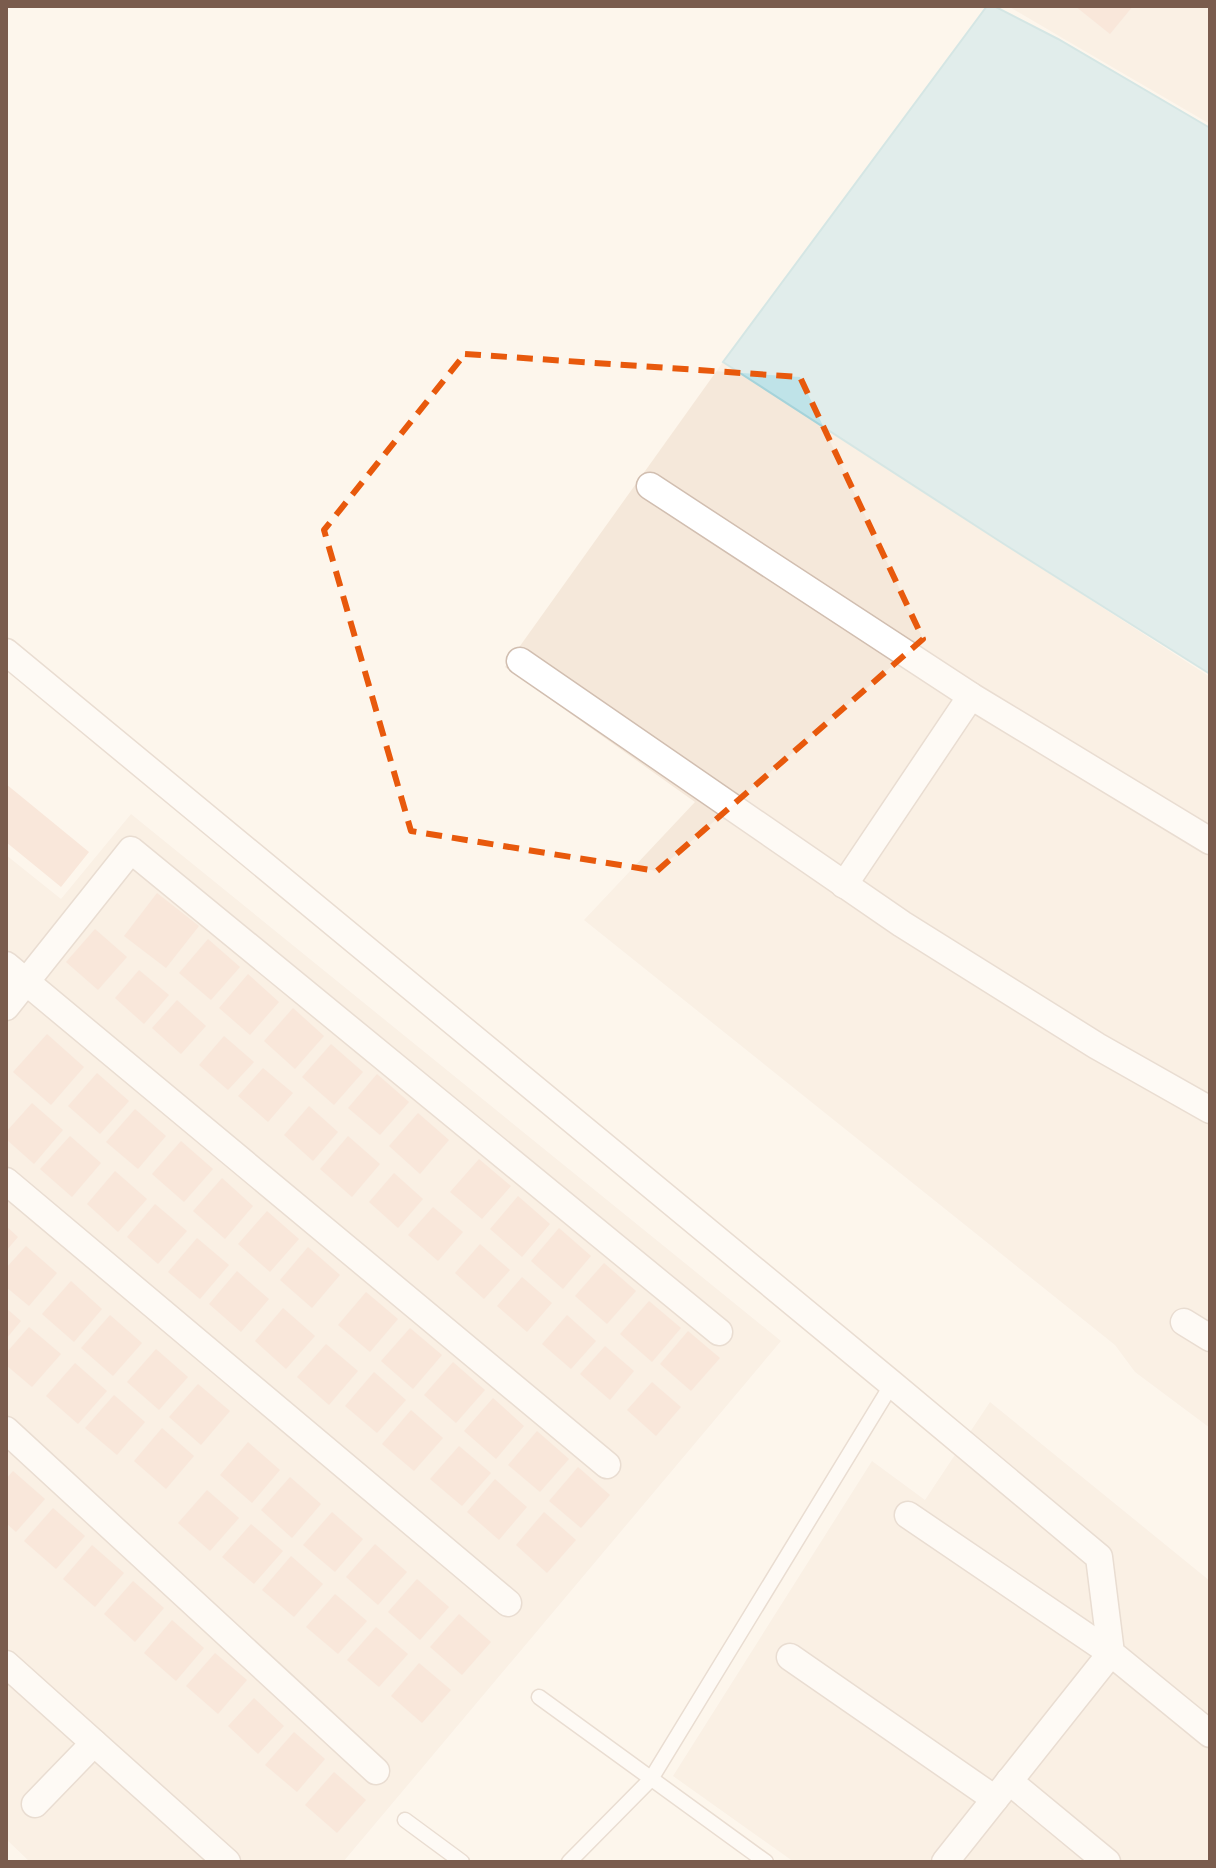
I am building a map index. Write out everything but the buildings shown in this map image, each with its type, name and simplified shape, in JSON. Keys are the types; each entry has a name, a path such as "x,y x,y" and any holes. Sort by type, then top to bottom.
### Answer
{"street":[{"path":"650,486 971,696 1210,841"},
{"path":"6,652 1099,1557 1111,1653 945,1862"},
{"path":"520,661 902,924 1097,1046 1210,1110"},
{"path":"844,885 971,696"},
{"path":"6,1007 16,974 131,850 719,1332"},
{"path":"16,974 607,1465"},
{"path":"6,1181 508,1603"},
{"path":"1184,1322 1210,1338"},
{"path":"6,1430 376,1771"},
{"path":"908,1515 1111,1653 1210,1734"},
{"path":"790,1657 1002,1790 1107,1862"},
{"path":"6,1664 219,1859"},
{"path":"35,1804 94,1743"}],"lane":[{"path":"569,1862 651,1779 892,1384"},
{"path":"539,1697 766,1862"},
{"path":"405,1820 462,1862"}],"highlighted area":[{"path":"465,354 800,377 923,639 657,871 411,831 324,530"}],"shaded area":[{"path":"1008,6 1210,6 1210,124 1059,36"},
{"path":"723,362 1210,677 1210,1428 1135,1372 1115,1345 584,920 695,802 505,667"},
{"path":"131,814 781,1341 343,1862 30,1862 6,1839 6,855 61,899"},
{"path":"990,1402 1210,1581 1210,1862 794,1862 673,1776 872,1461 925,1500"}],"water":[{"path":"987,6 994,6 1058,39 1210,128 1210,674 723,362"}]}
